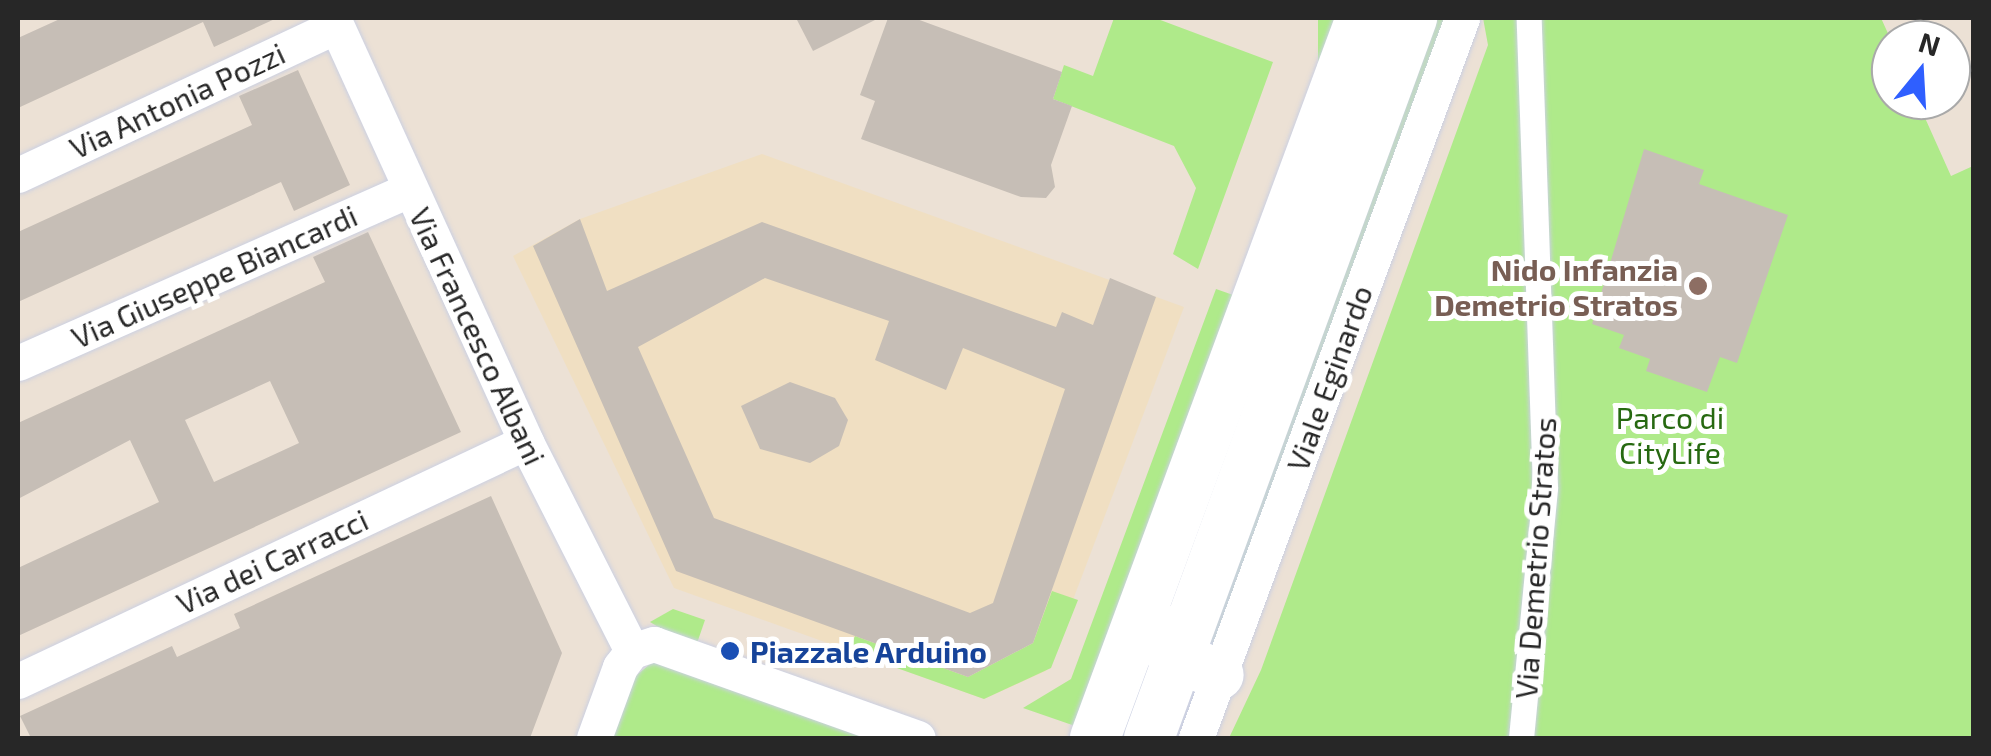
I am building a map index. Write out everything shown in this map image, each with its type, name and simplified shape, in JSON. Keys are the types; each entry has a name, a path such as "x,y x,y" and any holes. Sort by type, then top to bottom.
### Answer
{"main road":[{"path":"1095,738 1360,18"},
{"name":"Viale Eginardo","path":"1148,738 1198,667 1412,18"},
{"path":"1198,667 1164,642 1164,621 1302,243 1326,112"}],"street":[{"name":"Viale Eginardo","path":"1196,738 1198,667 1462,18"},
{"name":"Via Demetrio Stratos","path":"1521,738 1546,487 1529,18"},
{"name":"Via Antonia Pozzi","path":"18,175 335,22"},
{"name":"Via Francesco Albani","path":"335,22 526,442 632,652"},
{"name":"Via Giuseppe Biancardi","path":"18,363 410,189"},
{"name":"Via dei Carracci","path":"18,682 526,442"},
{"path":"594,738 632,652 654,644 918,738"}],"shaded area":[{"path":"762,154 1184,307 1046,671 984,699 674,588 513,256 580,219"}],"green space":[{"path":"1114,18 1155,18 1273,62 1198,269 1173,254 1196,188 1174,146 1053,99 1064,65 1093,76"},
{"path":"1318,18 1339,18 1339,291 1318,291"},
{"path":"1435,18 1449,18 1213,660 1206,654"},
{"name":"Parco di CityLife","path":"1483,18 1881,18 1871,20 1871,120 1926,120 1951,176 1973,166 1973,738 1229,738 1261,670 1488,45"},
{"path":"1216,289 1236,296 1078,727 1023,708 1071,679"},
{"path":"1052,591 1078,600 1051,668 984,699 849,651 855,636 968,677 1033,643"},
{"path":"673,609 705,620 695,649 650,622"},
{"path":"656,659 867,738 612,738 626,684"}],"building":[{"path":"62,18 277,18 214,47 203,22 18,108 18,38"},
{"path":"796,18 879,18 813,51"},
{"path":"888,18 914,18 1062,72 1053,99 1072,106 1051,165 1055,187 1046,198 1021,197 861,139 875,101 860,95"},
{"path":"298,70 350,185 294,211 281,182 18,302 18,232 252,125 239,96"},
{"path":"1644,149 1704,170 1699,184 1788,215 1737,363 1720,357 1707,392 1646,371 1650,359 1619,348 1624,335 1592,324"},
{"path":"580,219 607,291 762,222 1056,327 1062,312 1093,325 1110,278 1156,297 1033,643 968,677 676,571 533,246","holes":["765,278 889,321 875,360 946,390 963,348 1065,389 993,603 970,613 714,518 638,347"]},
{"path":"368,232 461,432 18,636 18,568 159,502 130,440 18,499 18,423 325,282 313,257","holes":["270,381 299,443 214,482 185,420"]},
{"path":"790,382 835,398 848,420 839,446 810,463 760,449 741,406"},
{"path":"491,496 562,653 530,738 31,738 20,716 172,646 177,657 240,628 234,614"}],"place":[{"name":"Nido Infanzia Demetrio Stratos","path":"1698,286"},
{"name":"Piazzale Arduino","path":"730,651"}]}
